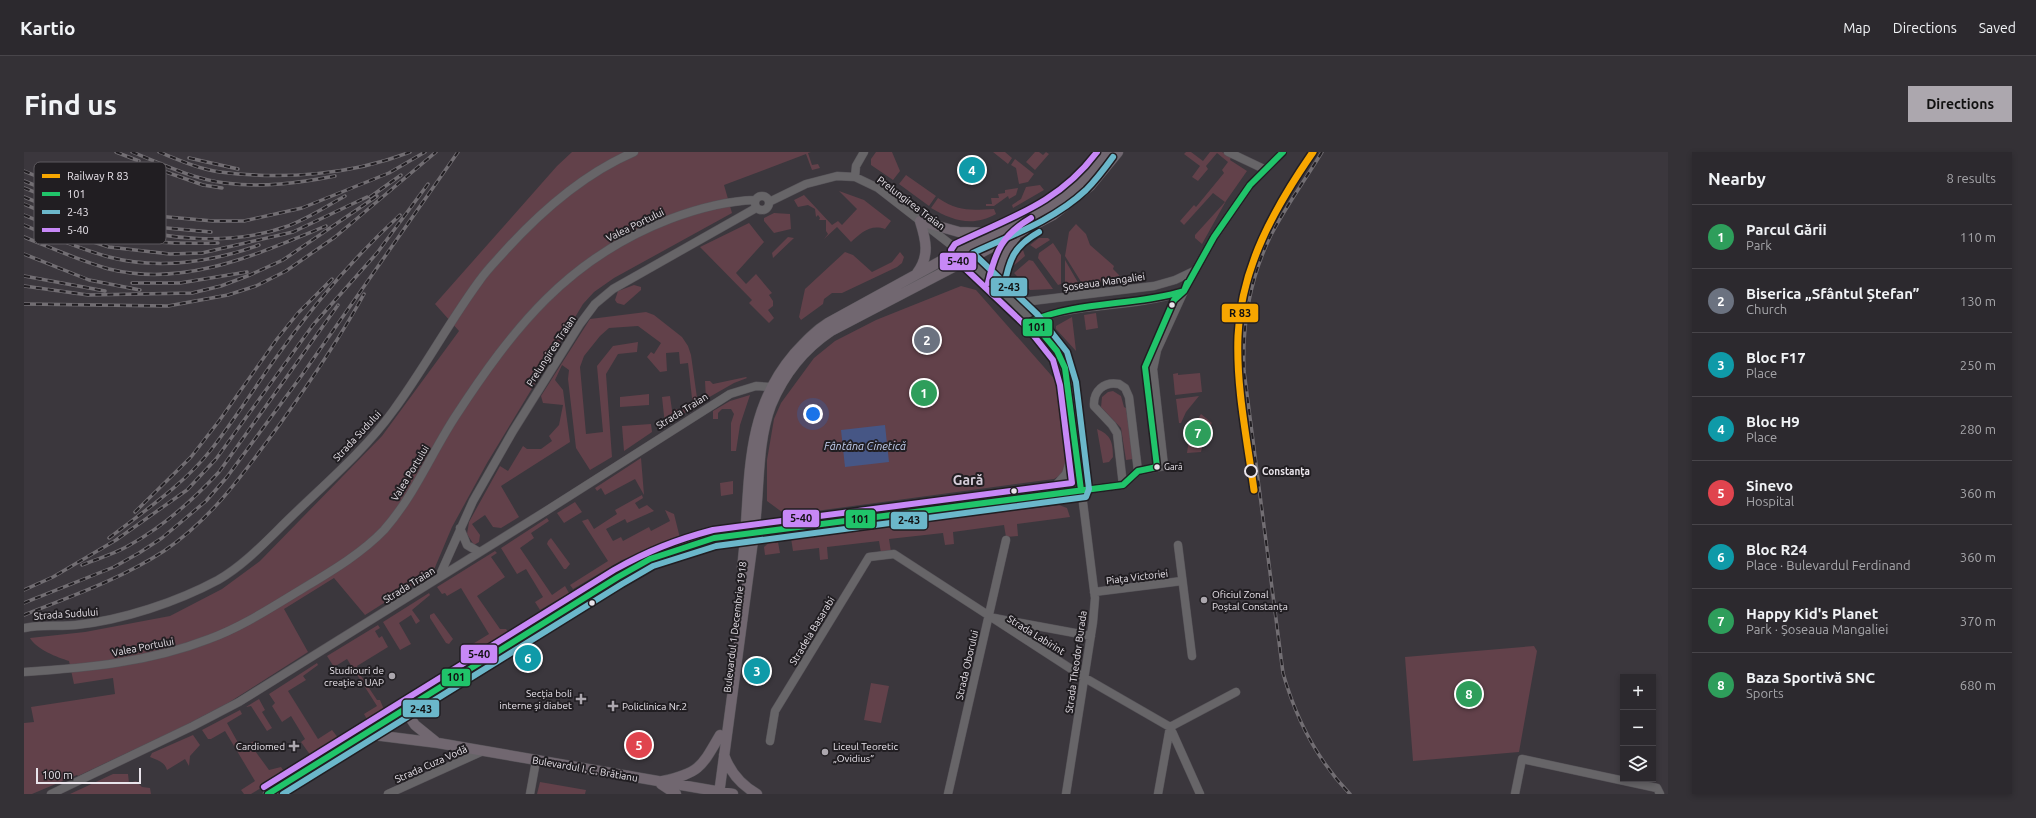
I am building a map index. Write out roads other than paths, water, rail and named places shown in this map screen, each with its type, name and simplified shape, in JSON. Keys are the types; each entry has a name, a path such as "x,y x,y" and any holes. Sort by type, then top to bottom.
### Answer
{"main road":[{"name":"Bulevardul 1 Decembrie 1918","path":"716,793 724,754 750,532 749,469 756,426 770,387 791,358 818,329 959,251 1060,200 1083,182 1107,152"},
{"path":"996,285 999,269 1007,248 1023,232 1079,196 1098,178 1118,152"},
{"path":"920,221 959,232 997,232"},
{"path":"916,275 924,262 926,250 926,238 920,221"},
{"name":"Bulevardul 1 Decembrie 1918","path":"716,793 720,735 765,427 778,389 796,362 818,340 831,330 1023,232"},
{"path":"268,794 618,577 650,559 684,546 714,538 750,532"},
{"name":"Bulevardul I. C. Brătianu","path":"405,710 419,728 438,743"},
{"name":"Bulevardul I. C. Brătianu","path":"366,734 438,743 716,793 732,794"},
{"path":"658,782 681,777 694,772 709,754 720,735"},
{"path":"724,754 731,771 738,780 756,794"},
{"path":"658,782 676,794"}],"street":[{"name":"Strada Sudului","path":"24,628 38,625 74,625 104,621 134,613 179,597 219,580 243,563 329,480 380,427 481,279 526,228 569,190 614,161 634,152"},
{"path":"854,177 856,166 864,152"},
{"path":"1228,152 1264,169"},
{"path":"750,532 1123,485 1138,471 1164,466 1153,368 1157,350 1194,271 1237,203 1264,169 1283,152"},
{"name":"Prelungirea Traian","path":"768,202 806,184 824,178 837,176 854,177 878,188 969,260"},
{"name":"Valea Portului","path":"24,672 62,670 138,660 178,650 211,639 239,626 311,584 355,555 383,531 416,486 454,419 494,360 518,328 556,288 589,260 628,237 657,224 717,203 756,204 762,196 766,198 768,202"},
{"name":"Prelungirea Traian","path":"439,577 476,495 508,437 580,324 595,304 613,289 756,204"},
{"name":"Strada Theodor Burada","path":"969,260 1015,303 1057,351 1063,363 1068,383 1094,592 1091,636 1066,794"},
{"name":"Șoseaua Mangaliei","path":"1015,303 1154,286 1175,280 1194,271"},
{"path":"1032,321 1046,315 1062,311 1162,297 1184,291"},
{"path":"1123,485 1117,433 1112,425 1094,406 1096,394 1103,386 1119,384 1128,394 1138,471"},
{"name":"Strada Traian","path":"51,794 193,726 238,702 480,552 730,394 756,386 770,387"},
{"path":"1048,494 1066,474 1075,441"},
{"path":"460,528 467,545 470,548 480,552"},
{"name":"Strada Oborului","path":"948,794 1006,540"},
{"name":"Piața Victoriei","path":"1178,545 1192,656"},
{"name":"Strada Labirint","path":"894,554 1085,678 1170,727"},
{"name":"Stradela Basarabi","path":"770,741 775,711 869,557 894,554"},
{"name":"Piața Victoriei","path":"1094,592 1182,581"},
{"path":"989,617 1091,636"},
{"path":"1170,727 1236,692"},
{"path":"1158,794 1170,727"},
{"path":"1170,727 1200,794"},
{"name":"Strada Cuza Vodă","path":"388,794 483,751"},
{"path":"1514,794 1522,759 1656,788 1660,794"},
{"path":"529,794 536,761"}],"water":[{"name":"Fântâna Cinetică","path":"885,425 889,462 845,467 841,430"}],"railway":[{"path":"116,152 139,161"},
{"path":"132,152 156,162"},
{"path":"159,152 212,171 268,175 316,174 341,171 387,160 410,152"},
{"path":"166,217 213,221 244,221 302,208 389,173 425,152"},
{"path":"24,304 168,306 228,295 256,286 286,271 335,237 436,152"},
{"path":"24,603 114,567 139,553 162,538 206,501 227,477 302,375 458,152"},
{"path":"1322,152 1289,203 1264,251 1253,285 1246,319 1244,336 1244,371 1283,673 1294,707 1309,738 1327,767 1350,794"},
{"path":"189,158 238,169"},
{"path":"166,166 189,175 213,181 253,185 308,181 335,176"},
{"path":"24,171 34,175"},
{"path":"166,172 203,185 222,188"},
{"path":"370,197 401,175"},
{"path":"24,181 34,185"},
{"path":"24,590 53,577 116,540 187,490 216,459 313,325 377,253 428,184"},
{"path":"24,188 34,192"},
{"path":"166,235 220,239 264,233 293,224 345,196"},
{"path":"24,286 88,295 192,293 221,286 283,260 377,196"},
{"path":"24,197 34,201"},
{"path":"100,244 109,247 170,254 202,253 293,232 367,197"},
{"path":"24,204 34,208"},
{"path":"24,215 34,219"},
{"path":"109,538 162,498 199,464 318,302 366,248 400,215"},
{"path":"24,225 34,229"},
{"path":"42,244 109,269 137,274 165,274 193,271 247,257 326,226"},
{"path":"166,228 211,232"},
{"path":"24,237 34,241"},
{"path":"166,243 218,243"},
{"path":"71,244 109,257 147,263 204,260 259,245"},
{"path":"24,254 89,280 140,290"},
{"path":"132,283 180,283 247,272"},
{"path":"24,276 105,291"},
{"path":"135,512 191,457 219,421 277,339 298,313 332,279"},
{"path":"24,615 113,579 131,570 164,551 198,524 228,492 280,424 345,328 364,294"},
{"path":"82,565 117,552 141,539 176,513 209,483 219,472 338,305"}],"place":[{"name":"Bloc H9","path":"972,170"},
{"name":"Biserica „Sfântul Ștefan”","path":"927,340"},
{"name":"Parcul Gării","path":"924,393"},
{"name":"Happy Kid's Planet","path":"1198,433"},
{"name":"Gară","path":"1157,467"},
{"name":"Constanța","path":"1251,471"},
{"name":"Oficiul Zonal Poștal Constanța","path":"1204,600"},
{"name":"Bloc R24","path":"528,658"},
{"name":"Bloc F17","path":"757,671"},
{"name":"Studiouri de creație a UAP","path":"392,676"},
{"name":"Baza Sportivă SNC","path":"1469,694"},
{"name":"Secția boli interne și diabet","path":"581,699"},
{"name":"Policlinica Nr.2","path":"613,706"},
{"name":"Sinevo","path":"639,745"},
{"name":"Cardiomed","path":"294,746"},
{"name":"Liceul Teoretic „Ovidius”","path":"825,752"}],"district":[{"name":"Gară","path":"968,480"}]}
